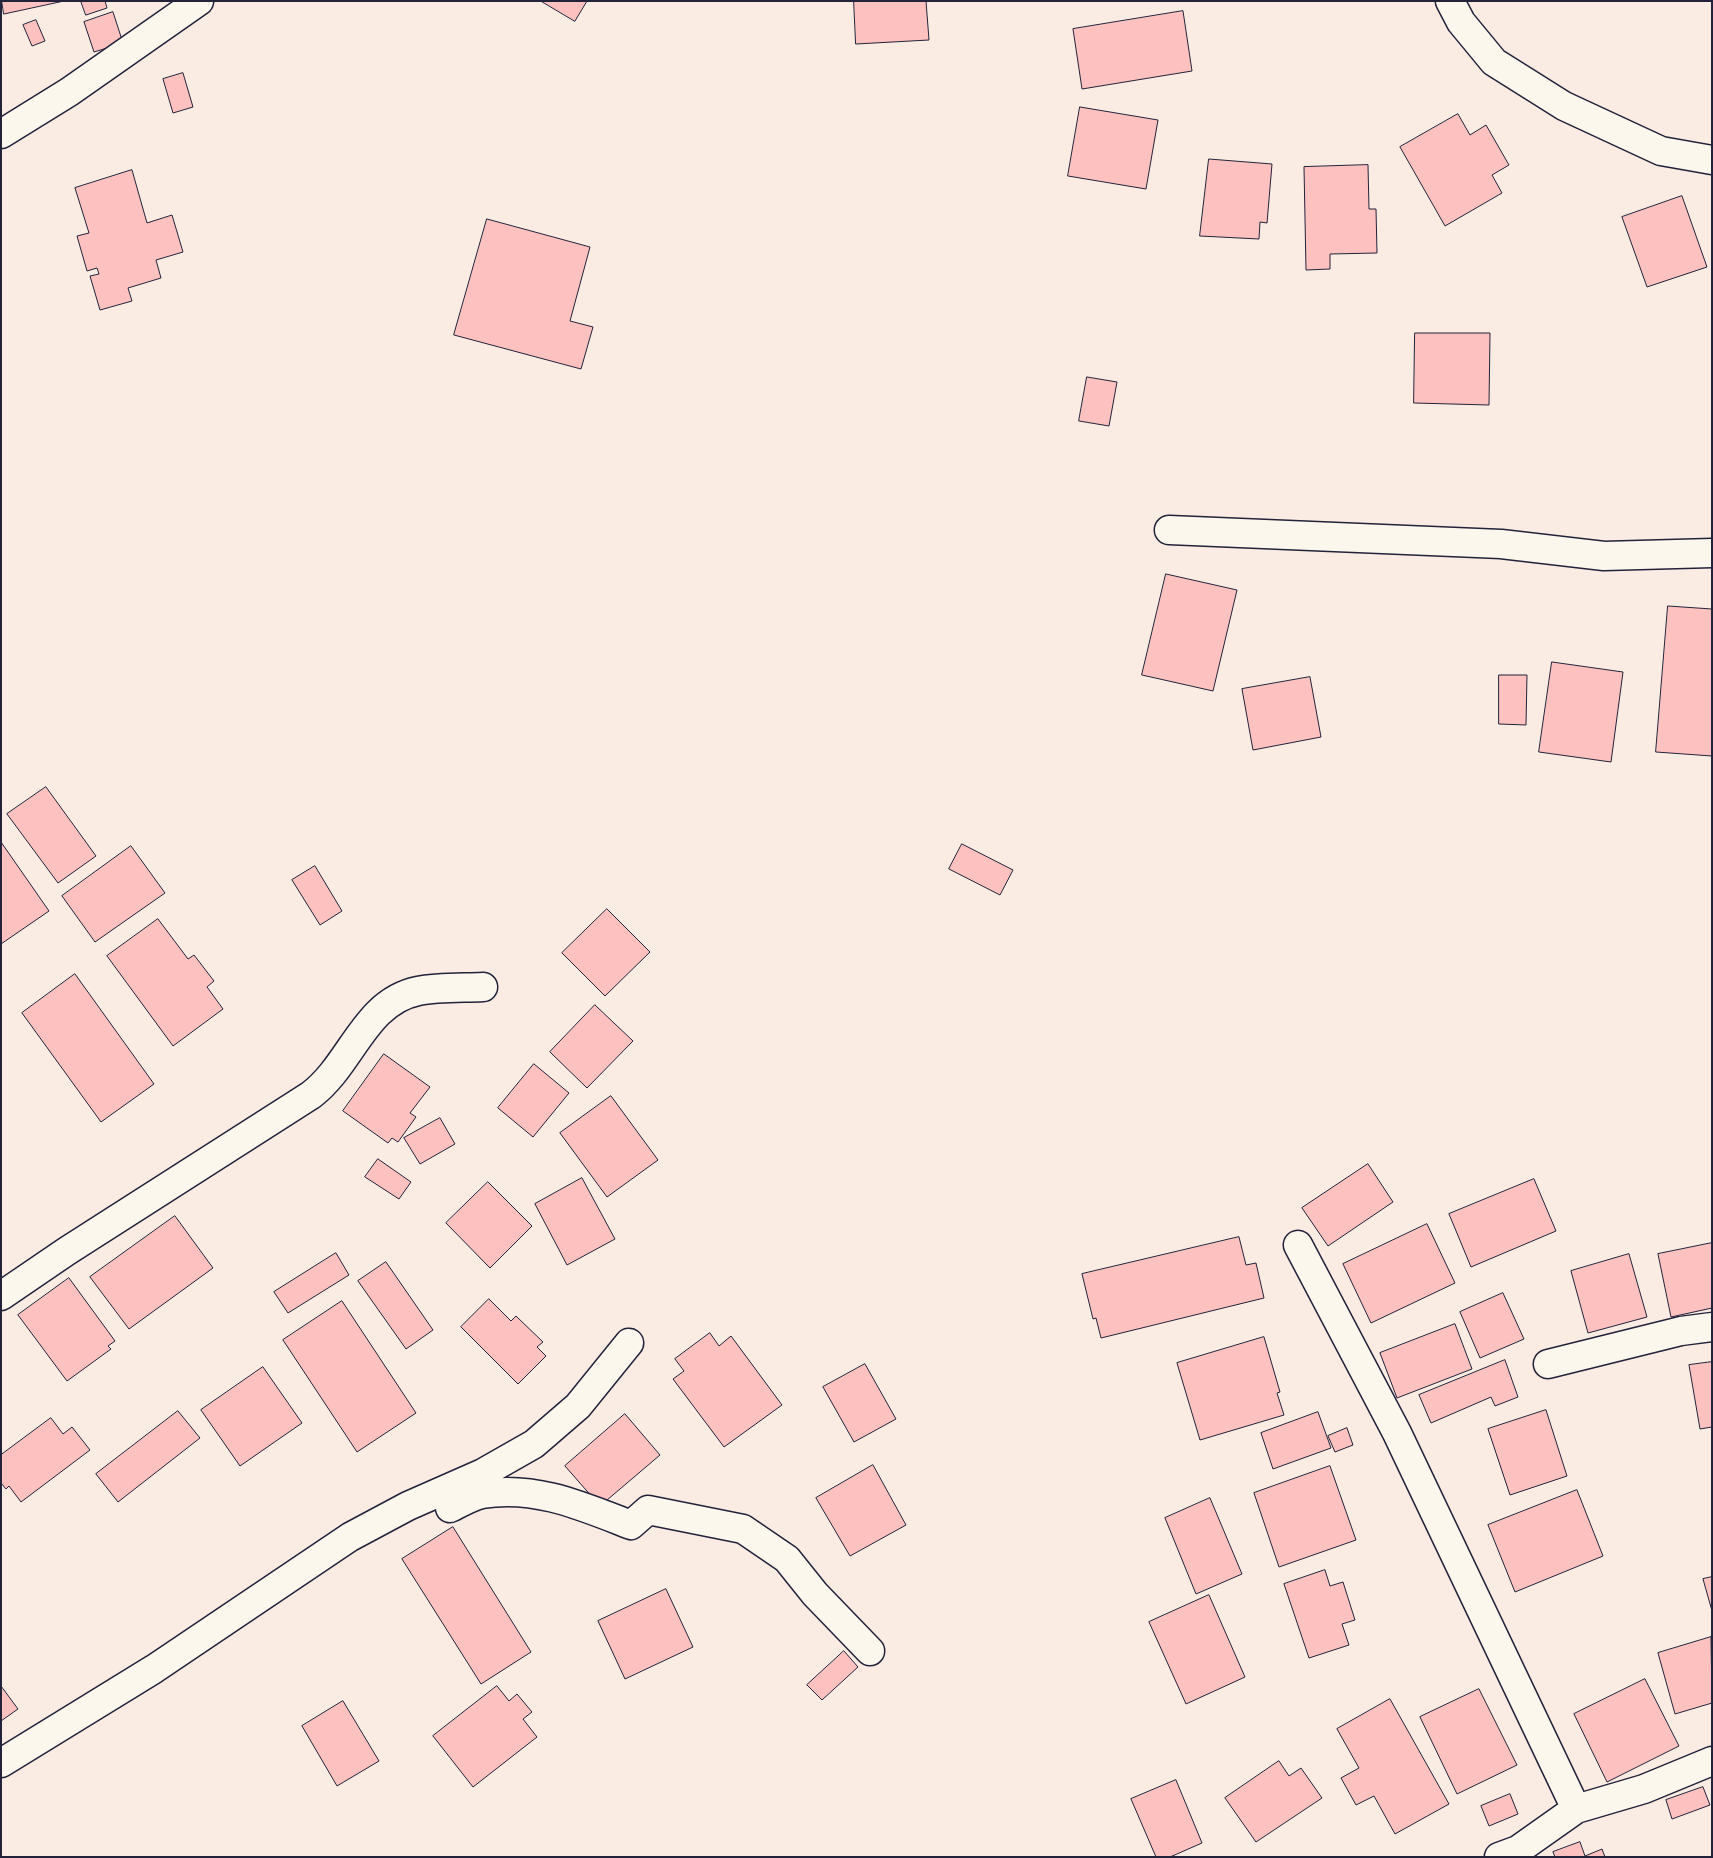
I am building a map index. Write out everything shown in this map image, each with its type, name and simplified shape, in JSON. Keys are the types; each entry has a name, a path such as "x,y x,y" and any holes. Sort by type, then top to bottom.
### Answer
{"street":[{"path":"1,134 69,92 199,1"},
{"path":"1450,1 1461,22 1494,62 1564,106 1661,151 1712,160"},
{"path":"1169,530 1501,544 1604,556 1712,553"},
{"path":"1,1296 67,1251 311,1095 327,1082 377,1012 393,999 418,991 483,987"},
{"path":"1298,1245 1397,1434 1576,1809"},
{"path":"1548,1364 1681,1332 1712,1327"},
{"path":"1,1763 154,1669 350,1537 408,1506 418,1504 483,1473 534,1444 578,1406 629,1343"},
{"path":"418,1504 438,1513 480,1494 524,1491 565,1499 631,1524 648,1510 743,1529 787,1559 815,1594 870,1651"},
{"path":"1499,1857 1518,1850 1576,1809 1644,1789 1712,1761"}],"building":[{"path":"2,1 64,1 4,14"},
{"path":"81,1 105,1 107,8 86,15"},
{"path":"541,1 587,1 575,21"},
{"path":"854,1 926,1 929,40 856,44"},
{"path":"1183,11 1192,71 1082,89 1073,29"},
{"path":"113,12 123,43 94,52 84,22"},
{"path":"36,20 45,41 32,46 23,25"},
{"path":"183,73 193,107 173,113 163,79"},
{"path":"1080,107 1158,120 1146,189 1068,176"},
{"path":"1458,114 1470,135 1486,125 1509,165 1492,175 1502,193 1445,226 1400,147"},
{"path":"1209,159 1272,164 1267,223 1260,222 1259,239 1200,236"},
{"path":"1368,165 1369,209 1376,209 1377,253 1330,254 1330,269 1306,270 1304,167"},
{"path":"132,170 147,223 172,215 183,252 156,260 161,278 128,288 132,301 100,310 90,276 99,274 97,268 87,271 77,236 89,233 75,188"},
{"path":"1682,196 1707,267 1647,287 1622,217"},
{"path":"487,219 590,247 570,321 593,327 581,369 454,335"},
{"path":"1415,333 1490,333 1489,405 1414,403"},
{"path":"1087,377 1117,382 1109,426 1079,421"},
{"path":"1166,574 1237,590 1213,691 1142,675"},
{"path":"1668,606 1712,609 1712,756 1656,752"},
{"path":"1552,662 1623,672 1611,762 1539,752"},
{"path":"1499,675 1527,675 1526,725 1499,724"},
{"path":"1310,677 1321,737 1253,750 1242,689"},
{"path":"46,787 96,856 58,883 7,814"},
{"path":"1,842 49,911 1,944"},
{"path":"962,844 1013,870 1000,895 949,869"},
{"path":"131,846 165,893 95,942 62,896"},
{"path":"315,866 342,911 320,925 292,880"},
{"path":"607,909 650,952 605,996 562,953"},
{"path":"158,919 188,959 194,955 214,981 207,987 223,1009 173,1046 107,956"},
{"path":"75,974 154,1084 101,1122 22,1013"},
{"path":"595,1005 633,1041 587,1088 550,1052"},
{"path":"384,1054 430,1087 410,1113 416,1117 398,1142 392,1138 388,1143 343,1111"},
{"path":"534,1064 569,1093 533,1137 498,1108"},
{"path":"611,1096 658,1160 607,1197 560,1133"},
{"path":"440,1118 455,1144 420,1164 404,1138"},
{"path":"378,1159 411,1182 399,1199 365,1177"},
{"path":"1368,1164 1393,1202 1328,1246 1302,1208"},
{"path":"582,1178 615,1239 567,1265 535,1204"},
{"path":"1534,1179 1556,1231 1471,1267 1449,1214"},
{"path":"488,1182 532,1226 490,1268 446,1223"},
{"path":"175,1216 213,1268 129,1329 90,1277"},
{"path":"1427,1224 1455,1283 1371,1323 1343,1264"},
{"path":"1239,1237 1246,1265 1256,1263 1264,1298 1101,1338 1096,1318 1093,1319 1082,1274"},
{"path":"1712,1243 1712,1308 1671,1317 1658,1254"},
{"path":"336,1253 349,1275 288,1313 274,1292"},
{"path":"1629,1254 1647,1317 1588,1333 1571,1271"},
{"path":"386,1262 433,1330 406,1349 358,1281"},
{"path":"69,1278 115,1341 108,1346 111,1349 67,1381 18,1315"},
{"path":"1503,1293 1524,1339 1480,1358 1460,1312"},
{"path":"489,1299 511,1321 516,1316 543,1342 537,1347 546,1356 518,1384 461,1327"},
{"path":"342,1301 416,1413 357,1452 283,1340"},
{"path":"1455,1324 1472,1369 1397,1398 1380,1353"},
{"path":"710,1333 719,1346 731,1336 782,1405 724,1447 673,1379 684,1371 675,1359"},
{"path":"1264,1337 1280,1392 1277,1393 1284,1415 1200,1440 1177,1363"},
{"path":"1505,1360 1518,1397 1495,1406 1491,1397 1431,1423 1419,1395"},
{"path":"1712,1362 1712,1427 1700,1429 1689,1365"},
{"path":"865,1364 896,1419 854,1442 823,1387"},
{"path":"263,1367 302,1423 240,1466 201,1410"},
{"path":"1546,1410 1567,1476 1510,1495 1488,1429"},
{"path":"178,1411 200,1438 118,1502 96,1474"},
{"path":"1318,1412 1331,1448 1273,1469 1261,1433"},
{"path":"625,1414 660,1455 600,1506 565,1466"},
{"path":"51,1418 63,1434 72,1427 90,1450 21,1502 9,1486 6,1489 1,1483 1,1455"},
{"path":"1347,1428 1353,1445 1335,1452 1328,1436"},
{"path":"873,1465 906,1525 850,1556 816,1498"},
{"path":"1330,1466 1356,1540 1279,1567 1254,1493"},
{"path":"1577,1490 1603,1556 1515,1592 1488,1525"},
{"path":"1210,1498 1242,1574 1196,1594 1165,1518"},
{"path":"453,1527 531,1652 481,1684 402,1559"},
{"path":"1325,1570 1330,1586 1343,1582 1355,1620 1342,1624 1349,1645 1309,1658 1284,1584"},
{"path":"1712,1577 1712,1611 1703,1579"},
{"path":"666,1589 693,1647 625,1679 598,1621"},
{"path":"1209,1595 1245,1677 1186,1704 1149,1622"},
{"path":"1711,1637 1712,1703 1675,1714 1658,1653"},
{"path":"844,1651 858,1667 822,1700 807,1685"},
{"path":"1645,1679 1679,1746 1607,1782 1574,1714"},
{"path":"1,1686 18,1709 1,1721"},
{"path":"497,1686 509,1701 517,1694 532,1712 523,1719 537,1737 473,1787 433,1736"},
{"path":"1479,1689 1517,1765 1457,1794 1420,1717"},
{"path":"1390,1699 1449,1804 1395,1834 1374,1796 1356,1805 1341,1778 1359,1768 1337,1729"},
{"path":"343,1701 379,1761 337,1786 302,1726"},
{"path":"1279,1761 1289,1776 1301,1768 1322,1798 1256,1842 1225,1798"},
{"path":"1176,1780 1202,1843 1170,1857 1156,1857 1131,1799"},
{"path":"1703,1787 1710,1805 1672,1819 1666,1800"},
{"path":"1510,1794 1518,1814 1489,1826 1481,1806"},
{"path":"1580,1842 1585,1856 1602,1849 1605,1857 1555,1857 1553,1852"}]}
